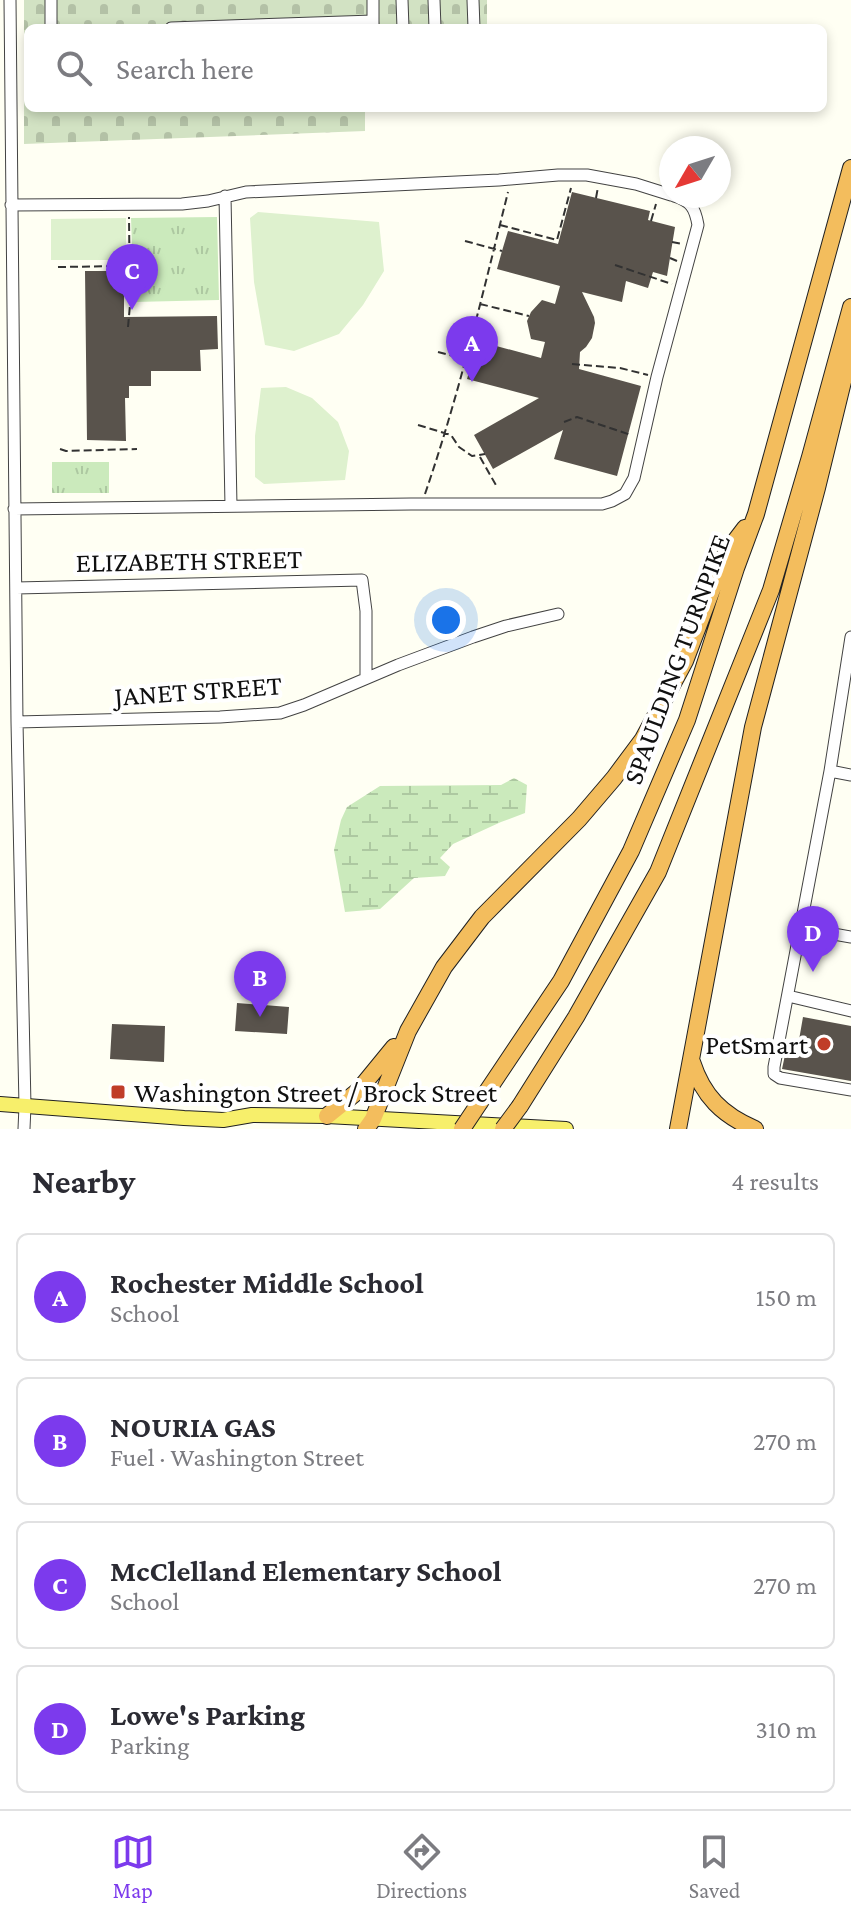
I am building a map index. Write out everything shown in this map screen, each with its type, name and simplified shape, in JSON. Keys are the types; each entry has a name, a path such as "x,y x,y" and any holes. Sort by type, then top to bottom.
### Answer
{"highway":[{"name":"SPAULDING TURNPIKE","path":"462,1129 561,981 631,851 687,720 756,514 851,168"},
{"path":"503,1129 576,1017 658,872 771,590 851,307"},
{"path":"678,1129 753,727 817,488 851,341"},
{"path":"369,1124 408,1031 444,967 470,931 579,819 643,739 685,661 726,553 756,514"},
{"path":"327,1116 358,1091 408,1031"},
{"path":"691,1056 698,1080 717,1106 755,1129"}],"main road":[{"path":"0,1104 172,1118 223,1120 252,1115 327,1116 369,1124 566,1129"},
{"path":"223,1120 243,1129"}],"street":[{"path":"10,0 5,27 6,153 11,205 24,1129"},
{"path":"51,0 51,24"},
{"path":"373,0 373,24"},
{"path":"402,0 403,24"},
{"path":"434,0 435,24"},
{"path":"473,0 474,24"},
{"path":"11,205 182,204 246,192 558,175 599,176 659,192"},
{"path":"225,196 231,506"},
{"path":"14,509 602,504 612,501 625,494 634,478 657,377 698,225 694,208"},
{"name":"ELIZABETH STREET","path":"16,588 362,580 366,611 366,678"},
{"name":"JANET STREET","path":"17,722 267,715 304,705 473,637 558,614"},
{"path":"851,637 830,771 774,1067 774,1074 780,1078 851,1090"},
{"path":"830,771 851,775"},
{"path":"800,928 851,937"},
{"path":"788,996 851,1011"}],"path":[{"path":"595,182 599,183 596,198"},
{"path":"500,225 557,240 573,183"},
{"path":"421,504 446,433 509,190"},
{"path":"651,221 659,208"},
{"path":"128,327 129,216"},
{"path":"465,241 502,251"},
{"path":"615,265 680,287"},
{"path":"58,267 129,266"},
{"path":"480,304 529,316"},
{"path":"438,352 472,361"},
{"path":"572,364 620,368 657,377"},
{"path":"564,422 577,417 643,438"},
{"path":"418,425 451,435 465,453 472,456 485,454"},
{"path":"60,449 137,449"},
{"path":"479,456 497,487"}],"green space":[{"path":"24,0 487,0 487,24 24,24"},
{"path":"24,112 365,112 365,131 24,144"},
{"path":"258,212 379,222 384,271 363,305 339,334 294,351 265,345 254,282 250,218"},
{"path":"217,217 219,300 134,302 131,218"},
{"path":"126,218 126,260 51,260 51,219"},
{"path":"286,387 312,398 338,422 349,451 345,480 264,484 255,477 255,436 261,388"},
{"path":"52,462 109,462 109,493 52,493"},
{"path":"514,778 527,785 525,813 453,844 440,858 450,867 445,876 414,878 380,909 345,912 334,850 347,807 380,786 501,785"}],"building":[{"path":"572,192 650,211 648,220 675,227 667,276 653,272 648,288 626,281 622,302 582,292 595,323 592,338 580,352 579,369 641,386 617,476 554,459 563,430 493,469 474,435 539,398 467,379 478,341 541,358 545,342 531,339 527,321 542,300 555,304 560,286 497,269 502,251 508,231 558,244"},
{"path":"85,271 124,271 124,317 217,316 218,349 200,350 201,371 151,371 151,386 129,386 129,398 125,398 126,441 87,440"},
{"path":"237,1003 289,1007 287,1034 235,1031"},
{"name":"PetSmart","path":"803,1017 851,1026 851,1081 782,1069 785,1055 796,1057"},
{"path":"112,1024 165,1026 164,1062 110,1059"}],"place":[{"name":"McClelland Elementary School","path":"132,310"},
{"name":"Rochester Middle School","path":"472,382"},
{"name":"Lowe's Parking","path":"813,972"},
{"name":"NOURIA GAS","path":"260,1017"},
{"name":"PetSmart","path":"824,1044"},
{"name":"Washington Street / Brock Street","path":"118,1092"}]}
